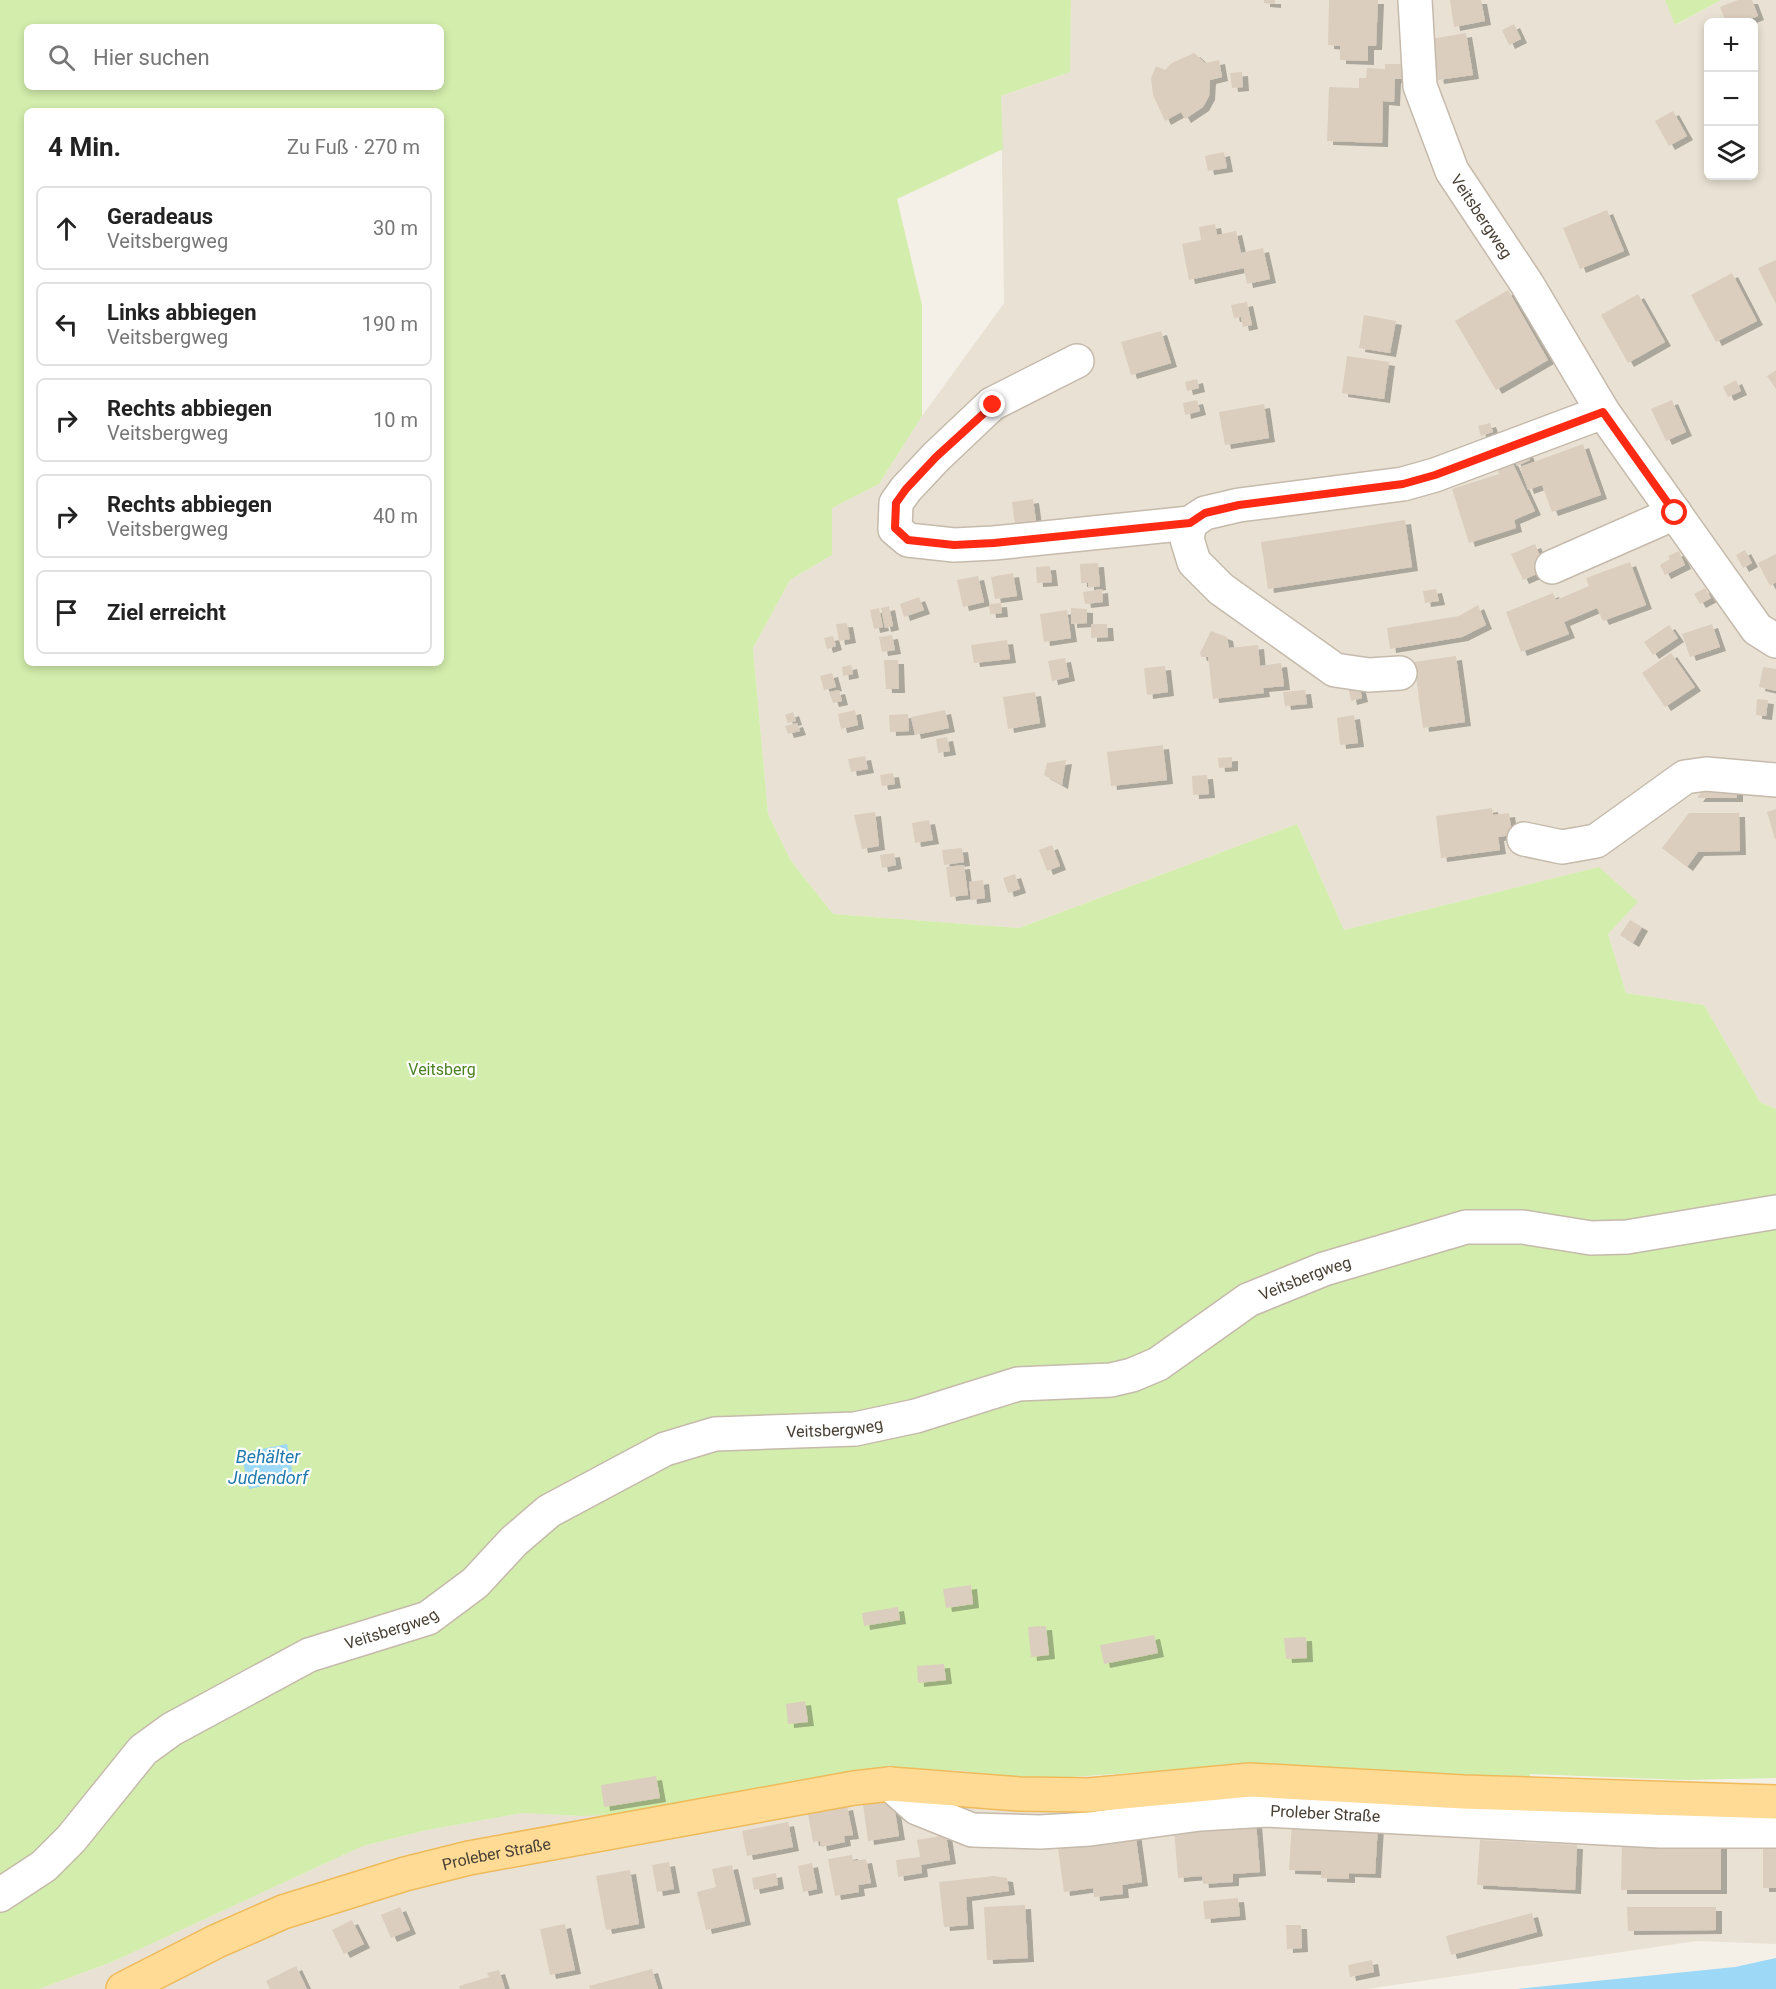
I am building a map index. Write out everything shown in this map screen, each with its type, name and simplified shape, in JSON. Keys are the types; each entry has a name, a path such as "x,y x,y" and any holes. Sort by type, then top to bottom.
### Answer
{"main road":[{"name":"Proleber Straße","path":"123,1989 217,1941 283,1912 346,1890 405,1874 469,1858 832,1792 890,1784 1019,1794 1090,1795 1250,1780 1463,1792 1776,1802"}],"street":[{"name":"Veitsbergweg","path":"1415,0 1420,86 1452,171 1527,284 1603,412 1757,629 1776,641"},
{"path":"1077,361 1032,383 984,412 906,489 896,503 895,528 908,540 954,545 1190,523 1205,513 1239,505 1403,484 1435,475 1603,412"},
{"path":"1552,567 1675,513"},
{"path":"1190,523 1187,539 1194,562 1221,590 1335,670 1369,675 1400,673"},
{"path":"1524,839 1562,847 1596,841 1686,777 1706,774 1776,780"},
{"name":"Veitsbergweg","path":"0,1895 44,1866 71,1839 143,1750 172,1729 309,1655 428,1618 475,1583 514,1540 549,1511 665,1449 715,1434 855,1429 916,1416 1018,1384 1111,1380 1132,1376 1158,1364 1248,1300 1324,1269 1466,1227 1523,1227 1591,1238 1627,1237 1776,1212"},
{"name":"Proleber Straße","path":"890,1784 917,1808 972,1830 1040,1832 1090,1829 1200,1814 1267,1810 1648,1830 1776,1831"}],"shaded area":[{"path":"1071,0 1665,0 1676,25 1721,0 1776,0 1776,1109 1760,1102 1704,1005 1626,993 1608,934 1599,867 1344,930 1297,824 1019,928 833,914 791,861 768,814 753,648 790,580 832,555 832,508 879,484 922,416 1004,303 1001,96 1070,72"},
{"path":"1256,1766 1530,1779 1776,1817 1776,1944 1697,1941 1367,1989 39,1989 112,1962 363,1846 427,1830 522,1813 582,1816 695,1786 857,1767 966,1771 991,1777 1058,1778 1199,1767"}],"green space":[{"name":"Veitsberg","path":"0,0 1071,0 1070,72 1001,96 1003,149 897,199 922,305 922,416 879,484 832,508 832,555 790,580 753,648 768,814 791,861 833,914 1019,928 1297,824 1344,930 1599,867 1638,902 1608,934 1626,993 1704,1005 1760,1102 1776,1109 1776,1778 1685,1780 1530,1774 1530,1779 1320,1767 1225,1766 1058,1778 991,1777 966,1771 916,1769 816,1781 815,1777 797,1780 798,1784 621,1814 582,1816 522,1813 427,1830 363,1846 112,1962 39,1989 0,1989"},
{"path":"1665,0 1721,0 1675,25"}],"water":[{"name":"Behälter Judendorf","path":"287,1444 294,1480 249,1489 241,1453"},
{"path":"1776,1958 1776,1989 1517,1989 1735,1967"}],"building":[{"path":"1264,0 1275,0 1275,4 1264,3"},
{"path":"1329,0 1378,0 1376,46 1368,46 1368,61 1340,60 1340,46 1328,45"},
{"path":"1450,0 1481,0 1485,21 1454,27"},
{"path":"1738,0 1752,0 1758,16 1724,18 1720,7"},
{"path":"1514,24 1521,39 1509,45 1502,30"},
{"path":"1466,33 1473,75 1438,80 1431,39"},
{"path":"1194,53 1205,63 1219,60 1222,77 1210,80 1209,96 1203,107 1185,119 1181,112 1165,121 1153,95 1151,78 1156,66 1165,70 1172,63"},
{"path":"1385,64 1406,64 1405,79 1395,79 1394,102 1383,101 1382,143 1327,141 1329,87 1359,88 1359,78 1366,78 1367,68 1385,69"},
{"path":"1242,72 1243,87 1232,88 1230,73"},
{"path":"1673,111 1687,136 1669,146 1655,121"},
{"path":"1224,152 1227,168 1208,171 1205,156"},
{"path":"1607,210 1624,251 1580,269 1563,228"},
{"path":"1215,224 1217,235 1236,231 1241,253 1263,248 1270,279 1247,284 1244,268 1189,280 1182,244 1201,240 1199,227"},
{"path":"1776,260 1776,304 1758,268"},
{"path":"1732,273 1757,321 1716,342 1691,295"},
{"path":"1508,290 1548,360 1496,390 1455,321"},
{"path":"1638,294 1665,342 1628,363 1601,315"},
{"path":"1247,302 1252,325 1243,327 1241,317 1234,318 1231,305"},
{"path":"1364,315 1396,321 1390,353 1359,348"},
{"path":"1161,331 1171,363 1131,375 1121,342"},
{"path":"1347,356 1389,362 1384,399 1342,393"},
{"path":"1776,370 1776,389 1767,376"},
{"path":"1197,379 1199,388 1187,391 1185,382"},
{"path":"1736,380 1741,391 1728,397 1723,387"},
{"path":"1197,400 1200,411 1185,415 1183,403"},
{"path":"1672,400 1686,432 1666,441 1651,409"},
{"path":"1264,404 1269,438 1225,445 1219,412"},
{"path":"1490,423 1493,432 1481,436 1478,426"},
{"path":"1583,444 1601,495 1552,512 1542,485 1528,490 1520,467"},
{"path":"1525,449 1530,460 1517,466 1512,455"},
{"path":"1509,455 1535,511 1514,520 1516,528 1469,543 1452,489 1499,474 1494,460"},
{"path":"1033,499 1036,521 1015,524 1012,502"},
{"path":"1405,520 1412,567 1268,589 1261,542"},
{"path":"1535,544 1546,570 1523,580 1511,554"},
{"path":"1745,550 1752,563 1743,568 1736,555"},
{"path":"1679,551 1685,565 1665,575 1660,565 1670,559 1668,556"},
{"path":"1776,554 1776,582 1770,586 1758,563"},
{"path":"1630,562 1646,605 1603,621 1597,608 1564,622 1569,634 1521,652 1506,612 1553,593 1556,600 1589,586 1586,578"},
{"path":"1098,563 1100,586 1088,588 1088,583 1081,583 1080,564"},
{"path":"1050,566 1052,582 1037,583 1036,567"},
{"path":"1013,573 1017,596 995,599 991,577"},
{"path":"978,576 984,602 963,607 957,580"},
{"path":"1705,588 1711,598 1700,604 1694,594"},
{"path":"1102,589 1103,602 1085,604 1083,592"},
{"path":"1436,589 1439,601 1425,603 1423,591"},
{"path":"919,597 924,610 904,617 900,604"},
{"path":"1001,603 1002,613 990,614 989,604"},
{"path":"1478,605 1486,625 1462,637 1390,649 1387,628 1459,616"},
{"path":"889,606 893,626 885,628 881,608"},
{"path":"879,608 883,627 874,629 870,610"},
{"path":"1071,608 1087,609 1087,623 1071,624"},
{"path":"1067,610 1071,638 1044,642 1040,614"},
{"path":"847,623 850,639 839,641 836,624"},
{"path":"1091,624 1107,624 1108,637 1091,638"},
{"path":"1712,624 1720,647 1690,657 1682,634"},
{"path":"1669,625 1678,638 1653,655 1644,642"},
{"path":"1211,631 1227,637 1229,648 1258,645 1260,666 1281,663 1284,686 1263,688 1264,693 1213,699 1208,657 1201,657 1200,653"},
{"path":"892,635 895,650 882,652 879,637"},
{"path":"833,636 836,646 827,649 824,638"},
{"path":"1007,640 1010,659 974,663 971,645"},
{"path":"1671,653 1695,687 1665,707 1642,673"},
{"path":"1456,656 1465,722 1423,728 1414,662"},
{"path":"1065,658 1069,677 1052,681 1048,661"},
{"path":"884,660 898,660 899,689 886,689"},
{"path":"851,665 853,674 843,676 842,667"},
{"path":"1165,666 1168,692 1147,695 1144,668"},
{"path":"1763,667 1776,669 1776,691 1759,687"},
{"path":"832,673 836,687 824,690 820,676"},
{"path":"1359,684 1362,698 1351,701 1348,686"},
{"path":"839,690 842,701 833,703 829,692"},
{"path":"1305,690 1307,704 1285,706 1283,692"},
{"path":"1035,692 1040,723 1008,729 1003,697"},
{"path":"1757,699 1768,700 1766,716 1756,715"},
{"path":"855,710 858,725 841,729 838,714"},
{"path":"945,710 949,728 915,735 911,717"},
{"path":"793,712 796,721 788,723 785,715"},
{"path":"908,714 909,731 890,732 889,715"},
{"path":"1354,715 1358,743 1340,745 1337,718"},
{"path":"797,723 800,731 788,734 785,726"},
{"path":"947,737 950,751 938,753 936,739"},
{"path":"1163,745 1167,780 1111,786 1107,752"},
{"path":"865,756 868,769 851,772 848,759"},
{"path":"1232,757 1232,767 1219,768 1218,758"},
{"path":"1066,760 1062,785 1044,775 1047,763"},
{"path":"893,773 895,784 882,786 880,775"},
{"path":"1207,775 1209,794 1193,795 1192,776"},
{"path":"1707,783 1737,783 1737,798 1697,798"},
{"path":"1492,808 1493,815 1509,813 1512,835 1498,837 1500,850 1441,858 1436,816"},
{"path":"1776,809 1776,839 1775,839 1767,812"},
{"path":"875,812 879,846 862,849 854,815"},
{"path":"1689,813 1739,813 1740,851 1698,852 1687,867 1662,848"},
{"path":"929,820 933,840 915,843 912,823"},
{"path":"1052,845 1060,866 1047,871 1039,850"},
{"path":"962,848 964,862 944,865 942,850"},
{"path":"894,853 896,865 882,868 880,855"},
{"path":"964,865 968,895 950,897 946,867"},
{"path":"1015,874 1020,889 1008,893 1003,878"},
{"path":"983,880 985,898 971,900 969,882"},
{"path":"1630,920 1642,927 1633,943 1620,935"},
{"path":"971,1585 973,1604 946,1608 943,1589"},
{"path":"898,1607 900,1620 864,1626 862,1613"},
{"path":"1046,1626 1049,1655 1031,1657 1028,1627"},
{"path":"1154,1635 1158,1653 1104,1664 1100,1645"},
{"path":"1306,1637 1307,1658 1286,1659 1284,1638"},
{"path":"944,1664 946,1680 918,1683 917,1666"},
{"path":"805,1701 808,1722 788,1724 786,1704"},
{"path":"656,1776 660,1798 604,1807 601,1785"},
{"path":"893,1799 899,1836 868,1841 863,1804"},
{"path":"847,1806 853,1835 844,1836 845,1842 821,1847 820,1841 813,1842 808,1814"},
{"path":"1292,1821 1378,1825 1375,1874 1349,1873 1349,1879 1321,1878 1321,1871 1289,1870"},
{"path":"788,1822 793,1847 747,1856 742,1831"},
{"path":"1256,1822 1260,1872 1233,1874 1233,1882 1203,1884 1202,1876 1178,1878 1174,1828"},
{"path":"1135,1831 1142,1882 1122,1885 1123,1894 1094,1897 1093,1888 1064,1892 1057,1841"},
{"path":"946,1835 950,1860 921,1865 922,1873 898,1877 896,1860 920,1857 917,1840"},
{"path":"1480,1840 1577,1845 1575,1890 1477,1885"},
{"path":"1622,1845 1721,1845 1721,1890 1621,1890"},
{"path":"1763,1847 1776,1847 1776,1888 1763,1888"},
{"path":"852,1855 853,1861 866,1859 871,1883 858,1885 859,1892 835,1896 828,1859"},
{"path":"669,1862 674,1889 657,1892 652,1865"},
{"path":"812,1863 817,1889 803,1892 798,1866"},
{"path":"732,1865 745,1921 706,1930 697,1892 716,1887 712,1869"},
{"path":"630,1870 639,1924 606,1930 596,1876"},
{"path":"776,1873 778,1885 754,1890 752,1878"},
{"path":"994,1876 1007,1878 1009,1891 966,1897 968,1925 944,1927 939,1882"},
{"path":"1238,1898 1240,1916 1205,1919 1203,1901"},
{"path":"1025,1905 1028,1958 987,1960 984,1907"},
{"path":"400,1907 410,1930 391,1938 381,1915"},
{"path":"1627,1907 1716,1907 1716,1930 1628,1931"},
{"path":"1532,1913 1537,1932 1451,1955 1446,1936"},
{"path":"352,1920 364,1944 344,1954 332,1930"},
{"path":"565,1924 575,1970 550,1975 540,1929"},
{"path":"1286,1925 1301,1925 1302,1948 1287,1949"},
{"path":"1372,1960 1374,1972 1350,1977 1348,1965"},
{"path":"296,1966 307,1989 270,1989 266,1981"},
{"path":"652,1969 658,1989 590,1989 589,1986"},
{"path":"499,1970 505,1989 460,1989 459,1986 489,1977 487,1973"}],"route":[{"path":"993,405 936,457 896,503 893,514 895,528 908,540 954,545 994,543 1190,523 1205,513 1239,505 1296,500 1403,484 1435,475 1603,412 1675,513"}]}
